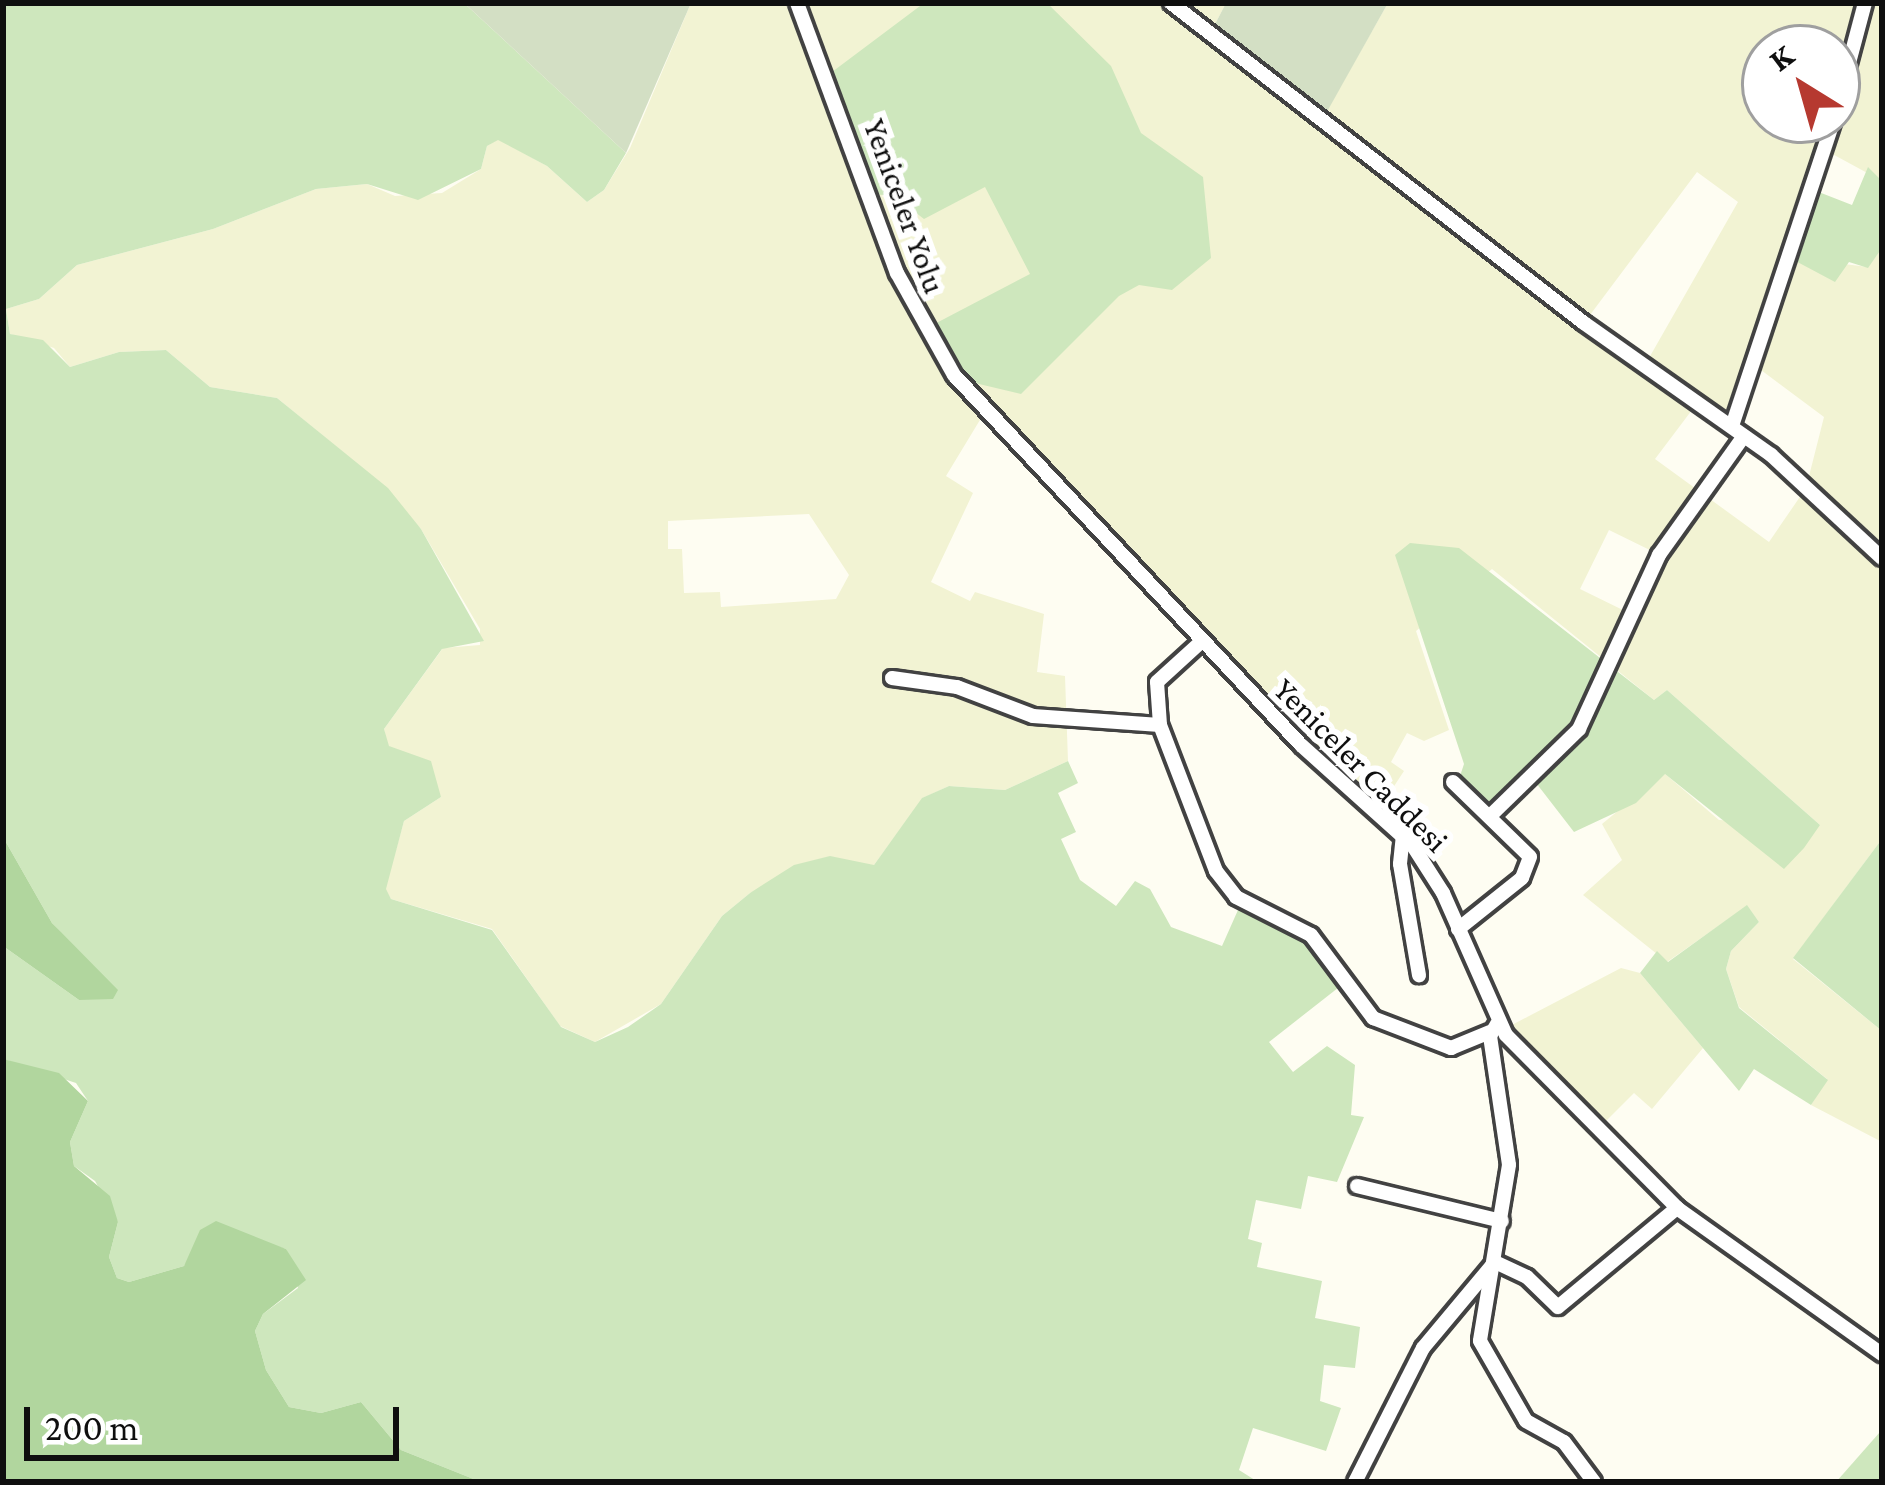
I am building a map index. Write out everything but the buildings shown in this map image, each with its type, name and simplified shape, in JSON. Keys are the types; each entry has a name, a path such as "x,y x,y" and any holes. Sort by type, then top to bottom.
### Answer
{"street":[{"name":"Yeniceler Yolu","path":"797,3 915,314 954,375 1038,465"},
{"path":"1172,3 1584,323 1738,431 1882,558"},
{"path":"1491,815 1579,729 1651,569 1738,431 1827,144"},
{"name":"Yeniceler Caddesi","path":"1038,465 1301,745 1403,835 1435,876 1494,1028 1677,1208 1882,1354"},
{"path":"1202,641 1157,682 1160,725 1216,871 1236,897 1311,935 1373,1018 1451,1048 1494,1028 1507,1138 1502,1221 1479,1326 1483,1354 1526,1421 1564,1442 1594,1482"},
{"path":"892,678 957,687 1033,716 1160,725"},
{"path":"1454,782 1520,840 1530,864 1458,929"},
{"path":"1403,835 1400,864 1419,976"},
{"path":"1357,1186 1502,1221"},
{"path":"1495,1262 1527,1277 1558,1306 1677,1208"},
{"path":"1355,1482 1423,1348 1495,1262"}],"green space":[{"path":"3,3 464,3 626,153 604,190 587,202 547,166 498,140 487,146 481,169 418,200 367,184 316,189 213,229 77,265 39,299 6,309 10,334 43,340 70,367 119,352 166,350 210,387 277,398 388,488 421,529 484,641 442,649 384,729 389,746 431,761 441,797 404,821 386,889 391,899 492,930 561,1027 595,1042 628,1027 661,1004 722,916 794,865 830,856 874,865 922,798 949,786 1005,790 1068,761 1078,783 1058,793 1076,832 1061,839 1080,880 1116,906 1135,881 1150,889 1171,927 1222,946 1242,901 1304,930 1343,984 1269,1042 1293,1072 1327,1046 1355,1065 1351,1115 1364,1117 1337,1182 1308,1176 1301,1209 1256,1200 1248,1239 1262,1243 1257,1267 1322,1281 1315,1318 1360,1327 1355,1368 1324,1365 1320,1401 1341,1408 1326,1451 1253,1428 1239,1470 1258,1482 481,1482 401,1450 361,1402 321,1413 289,1407 266,1370 255,1331 263,1314 298,1288 286,1249 248,1238 197,1246 184,1266 129,1282 117,1278 109,1257 118,1222 95,1181 74,1166 70,1142 88,1101 76,1083 3,1059 3,946 79,1000 86,960 52,923 3,837"},
{"path":"464,3 691,3 626,153"},
{"path":"691,3 1226,3 1212,30 1323,117 1388,3 1882,3 1882,181 1825,150 1788,257 1868,267 1882,248 1882,839 1793,959 1882,1031 1882,1142 1811,1105 1827,1079 1739,1007 1726,969 1731,951 1759,922 1747,906 1667,962 1583,895 1622,860 1602,824 1664,773 1719,820 1820,825 1667,690 1654,700 1492,569 1416,631 1449,730 1424,741 1407,733 1391,762 1404,771 1377,812 1301,745 986,410 946,476 973,493 931,582 970,601 975,592 1044,614 1037,672 1065,676 1068,761 1005,790 949,786 923,798 874,865 750,893 722,916 661,1004 595,1042 560,1026 492,929 391,899 385,889 404,821 441,797 386,743 384,729 443,648 480,645 480,629 421,529 372,476 277,398 210,387 166,350 119,352 70,367 54,348 10,334 6,309 39,299 77,265 213,229 316,189 367,184 395,196 442,193 481,169 487,146 498,139 547,166 587,202 604,190 630,148","holes":["1697,172 1738,202 1645,365 1584,323","1753,364 1824,417 1806,488 1769,542 1655,459 1698,402 1732,426","809,514 849,575 836,599 721,607 720,592 684,593 682,549 668,549 668,521","1609,530 1658,554 1629,613 1580,589"]},
{"path":"924,3 1047,3 1111,66 1141,133 1203,177 1211,258 1172,290 1139,285 1119,296 1021,394 958,379 923,330 1030,274 985,187 924,219 894,196 873,194 828,75"},
{"path":"1226,3 1388,3 1324,117 1212,30"},
{"path":"1868,167 1882,181 1882,248 1868,268 1849,262 1835,282 1788,257 1811,189 1852,205"},
{"path":"1410,543 1459,548 1654,700 1667,690 1820,825 1804,848 1784,869 1665,774 1636,803 1574,832 1533,779 1491,815 1457,785 1464,764 1395,555"},
{"path":"3,837 52,923 118,990 113,999 79,1000 3,946"},
{"path":"1882,839 1882,1031 1793,958"},
{"path":"1747,905 1759,922 1731,951 1726,969 1739,1008 1828,1080 1811,1105 1754,1069 1739,1091 1640,973 1657,951 1668,962"},
{"path":"1621,968 1640,973 1703,1048 1652,1109 1634,1093 1598,1129 1508,1027"},
{"path":"3,1059 59,1073 88,1101 70,1142 74,1166 110,1196 118,1222 109,1257 117,1278 129,1282 184,1266 200,1230 216,1221 286,1249 306,1280 263,1314 255,1331 266,1370 289,1407 321,1413 361,1402 401,1450 481,1482 3,1482"},
{"path":"1880,1432 1882,1482 1836,1482"}]}
